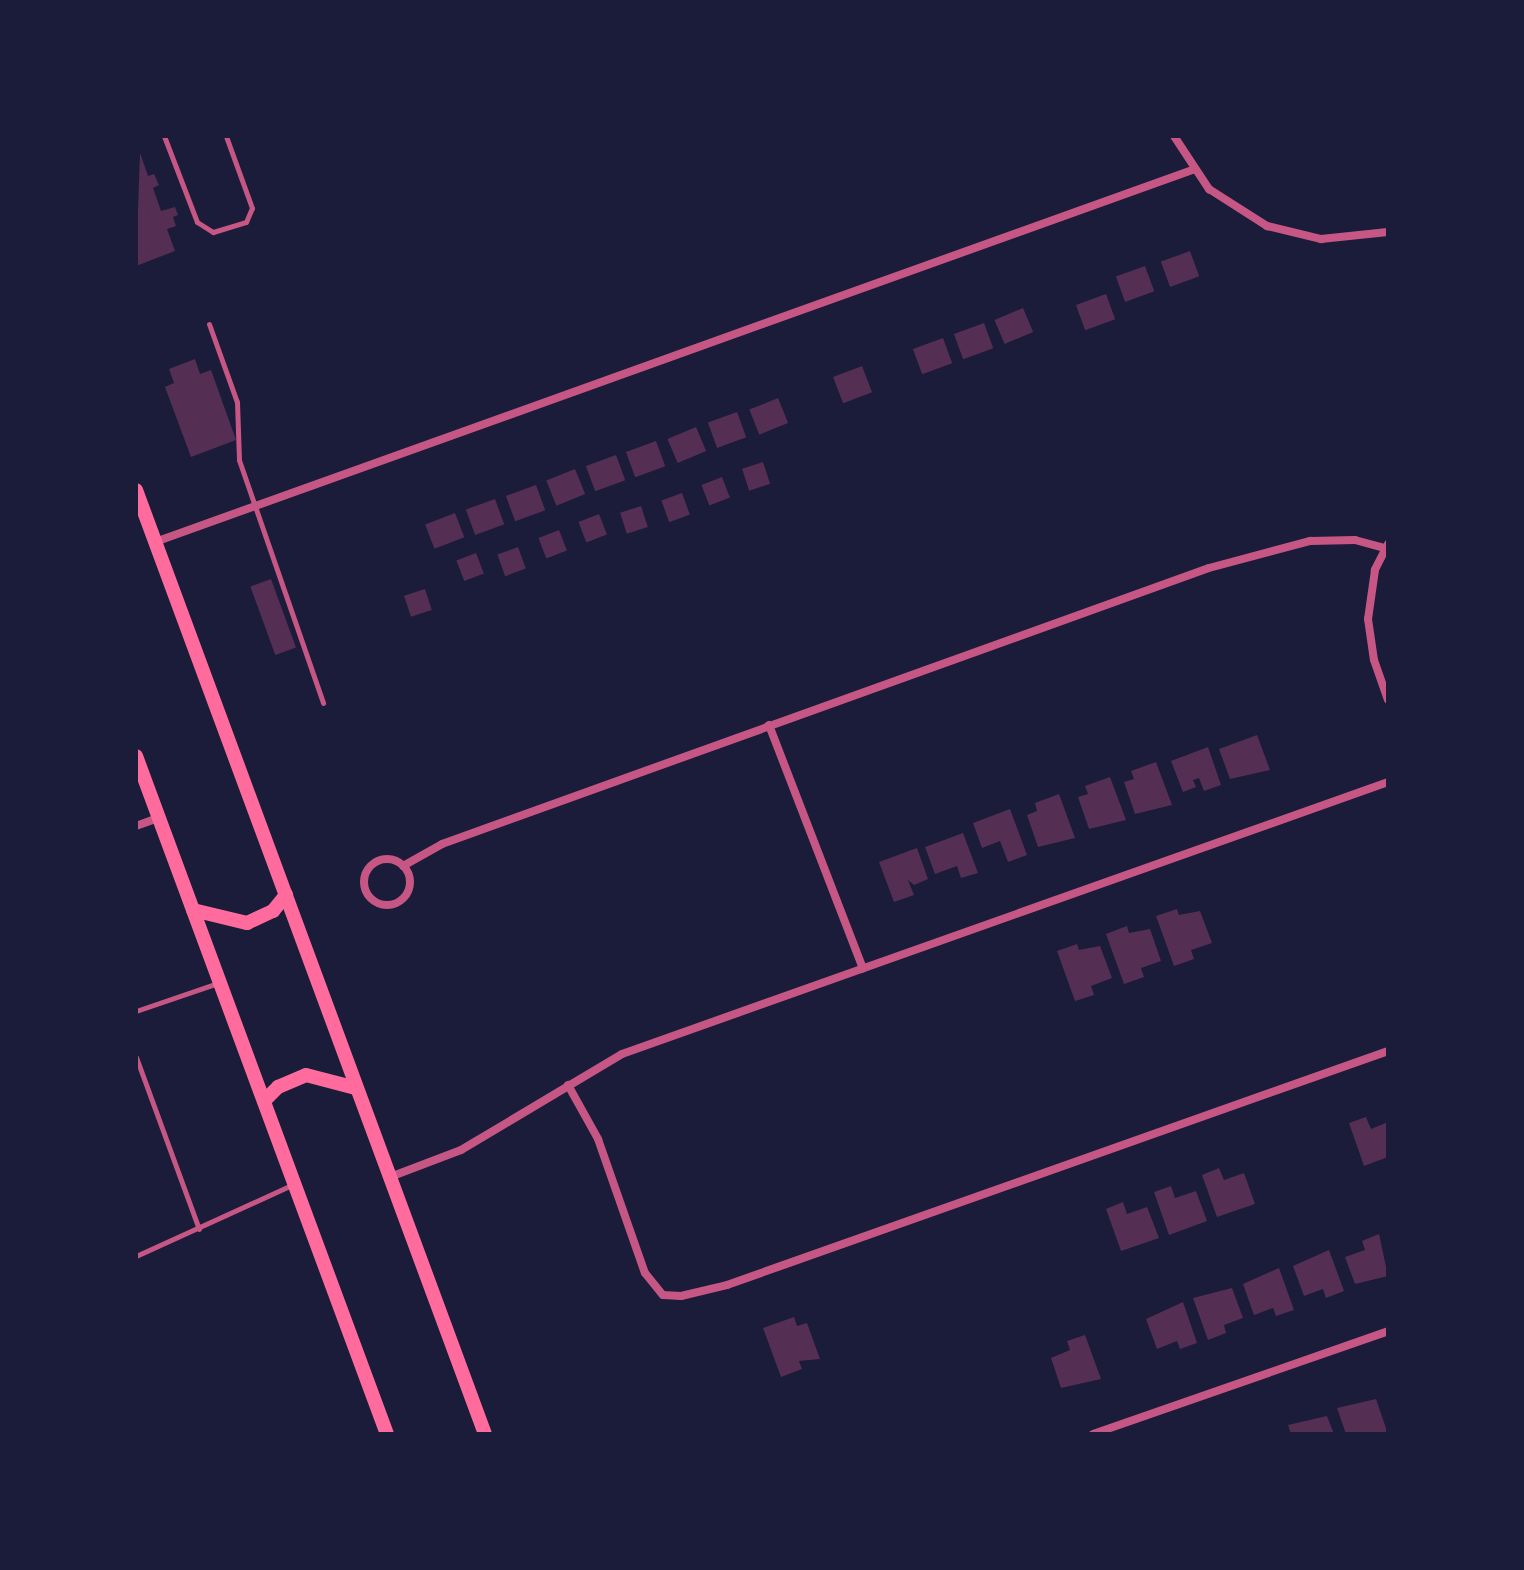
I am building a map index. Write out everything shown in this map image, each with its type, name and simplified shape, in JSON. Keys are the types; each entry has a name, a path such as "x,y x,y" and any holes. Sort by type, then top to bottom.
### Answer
{"main road":[{"path":"136,490 485,1434"},
{"path":"136,756 387,1434"},
{"path":"193,910 247,923 273,911 286,895"},
{"path":"264,1101 278,1087 306,1075 356,1088"}],"street":[{"path":"1174,136 1192,170 1226,203 1298,236 1345,239 1388,232"},
{"path":"155,542 1192,170"},
{"path":"403,866 442,844 769,725 1209,568 1282,547 1336,539 1386,546 1372,582 1368,619 1374,660 1388,700"},
{"path":"769,725 863,968"},
{"path":"390,1177 461,1150 622,1054 1388,782"},
{"path":"136,826 158,818"},
{"path":"387,859 403,866 410,882 403,898 386,905 370,898 364,881 371,865 387,859"},
{"path":"568,1085 598,1139 645,1273 663,1295 681,1296 727,1285 1388,1051"},
{"path":"1093,1434 1388,1331"}],"lane":[{"path":"164,136 197,222 213,232 246,222 252,208 226,136"},
{"path":"209,324 237,402 239,460 323,703"},
{"path":"136,1011 219,982"},
{"path":"136,1057 199,1229"},
{"path":"136,1256 295,1184"}],"building":[{"path":"140,153 148,176 154,174 159,185 153,188 161,211 175,207 178,215 173,217 176,226 167,229 175,251 136,266"},
{"path":"1190,251 1199,276 1170,287 1161,262"},
{"path":"1145,266 1154,291 1125,302 1116,277"},
{"path":"1106,294 1115,319 1085,330 1076,305"},
{"path":"1023,308 1033,332 1005,344 994,320"},
{"path":"984,323 993,348 963,359 954,334"},
{"path":"943,338 952,363 922,374 913,349"},
{"path":"195,359 200,374 211,370 236,440 191,457 165,387 174,383 169,369"},
{"path":"862,366 872,392 843,403 833,377"},
{"path":"778,398 788,423 759,435 749,410"},
{"path":"737,412 746,437 717,448 708,423"},
{"path":"696,427 706,451 678,463 667,439"},
{"path":"656,441 665,466 635,477 626,452"},
{"path":"616,455 625,480 595,491 586,466"},
{"path":"763,462 770,484 749,491 742,469"},
{"path":"575,469 585,494 556,506 546,481"},
{"path":"722,477 730,498 709,505 701,485"},
{"path":"536,485 545,510 515,521 506,496"},
{"path":"682,493 690,515 669,522 661,501"},
{"path":"495,499 504,524 475,535 466,510"},
{"path":"641,506 648,527 627,534 620,513"},
{"path":"455,513 464,537 434,549 425,524"},
{"path":"599,514 607,535 586,542 578,522"},
{"path":"559,530 567,551 546,558 538,538"},
{"path":"518,547 526,569 505,576 497,555"},
{"path":"476,553 484,574 464,581 456,561"},
{"path":"271,579 296,648 275,655 250,587"},
{"path":"425,589 432,610 411,617 404,596"},
{"path":"1257,735 1270,770 1230,779 1219,749"},
{"path":"1208,747 1221,785 1204,791 1199,778 1193,780 1196,787 1183,792 1171,761"},
{"path":"1156,762 1172,805 1135,814 1124,782 1134,779 1131,771"},
{"path":"1110,777 1126,820 1089,829 1078,797 1088,794 1085,786"},
{"path":"1059,794 1075,838 1038,847 1027,815 1037,811 1035,803"},
{"path":"1010,809 1027,855 1008,862 1000,841 982,848 973,823"},
{"path":"963,833 978,873 961,878 957,866 935,874 925,847"},
{"path":"917,848 928,879 914,885 908,880 914,895 894,902 879,862"},
{"path":"1177,909 1179,915 1200,911 1212,943 1191,950 1194,959 1174,966 1156,916"},
{"path":"1127,926 1129,933 1150,929 1161,961 1141,968 1144,977 1124,984 1106,934"},
{"path":"1077,944 1079,950 1100,946 1112,978 1091,986 1094,995 1075,1001 1057,951"},
{"path":"1366,1117 1371,1129 1388,1122 1388,1157 1364,1166 1349,1123"},
{"path":"1219,1168 1224,1180 1244,1173 1255,1204 1217,1217 1202,1175"},
{"path":"1171,1186 1175,1198 1196,1191 1207,1221 1169,1235 1154,1192"},
{"path":"1123,1202 1127,1214 1147,1207 1159,1238 1121,1251 1106,1209"},
{"path":"1379,1234 1388,1276 1355,1284 1345,1257 1365,1250 1362,1241"},
{"path":"1329,1250 1344,1291 1326,1298 1323,1289 1304,1296 1293,1266"},
{"path":"1279,1268 1294,1310 1276,1316 1273,1308 1254,1315 1243,1284"},
{"path":"1232,1288 1243,1318 1224,1325 1226,1333 1208,1340 1193,1298"},
{"path":"1183,1302 1197,1343 1180,1349 1177,1341 1157,1349 1146,1319"},
{"path":"794,1317 797,1326 807,1323 820,1359 799,1361 802,1369 781,1377 763,1328"},
{"path":"1085,1335 1101,1379 1061,1388 1051,1358 1070,1350 1067,1341"},
{"path":"1376,1399 1388,1434 1346,1434 1337,1408"},
{"path":"1327,1416 1334,1434 1291,1434 1288,1425"}]}
